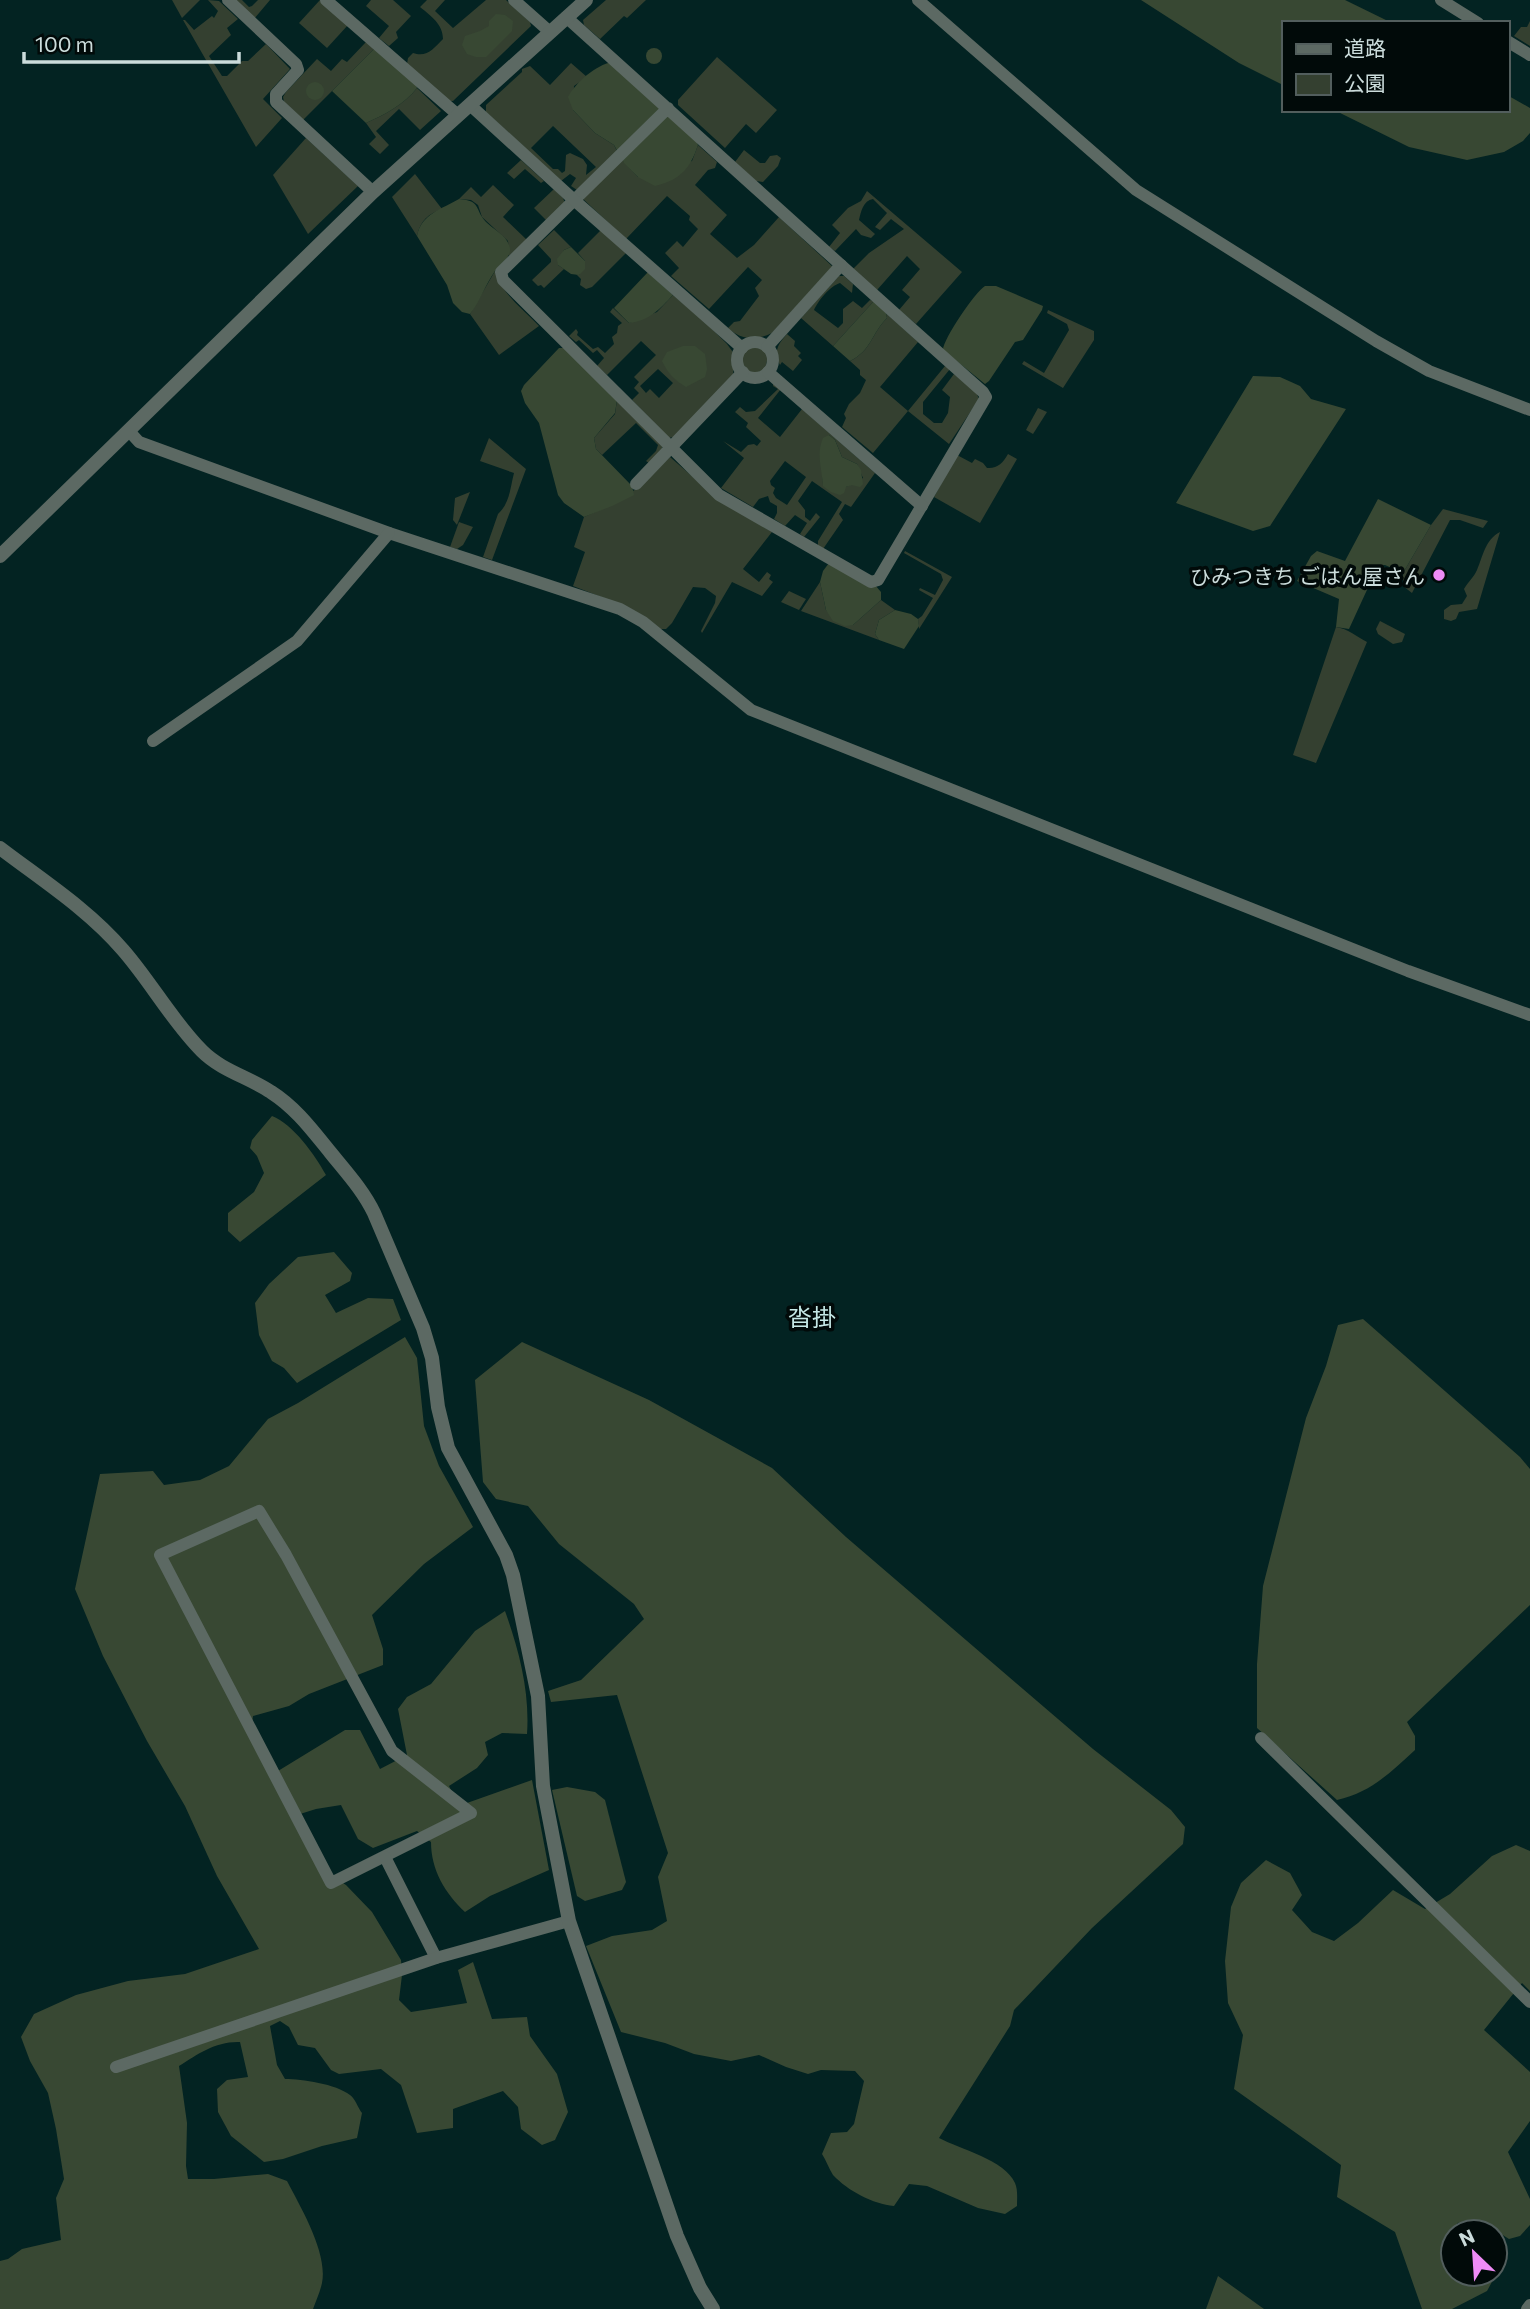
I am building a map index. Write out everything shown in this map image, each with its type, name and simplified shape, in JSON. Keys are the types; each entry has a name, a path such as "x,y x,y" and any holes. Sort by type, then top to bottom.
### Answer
{"street":[{"path":"228,0 296,64 298,70 276,94 276,102 373,192"},
{"path":"326,0 458,115"},
{"path":"514,0 550,32"},
{"path":"0,556 373,192 586,0"},
{"path":"918,0 1136,190 1376,341 1429,371 1530,410"},
{"path":"1441,0 1475,21"},
{"path":"566,18 668,108 983,392 986,397 878,580 872,582 719,495 503,279 501,272 668,108"},
{"path":"1509,42 1530,55"},
{"path":"470,104 742,348"},
{"path":"767,347 841,265"},
{"path":"752,342 767,347 773,362 768,372 758,377 751,377 743,372 737,359 742,348 752,342"},
{"path":"636,484 743,372"},
{"path":"768,372 922,506"},
{"path":"129,431 139,442 389,533 620,609 643,622 751,710 1396,966 1530,1015"},
{"path":"153,741 296,641 389,533"},
{"path":"0,848 106,931 204,1053 238,1075 269,1090 292,1107 366,1198 423,1328 432,1358 438,1407 448,1448 506,1555 513,1575 538,1696 543,1786 569,1920 677,2236 713,2309"},
{"path":"259,1511 286,1555 392,1751 471,1814 385,1857 331,1883 160,1555 259,1511"},
{"path":"1261,1738 1530,2002"},
{"path":"385,1857 436,1958"},
{"path":"116,2067 436,1958 569,1920"}],"green space":[{"path":"172,0 200,0 182,18"},
{"path":"208,0 219,1 238,19 227,28 231,35 209,56 222,76 227,76 242,61 248,61 266,44 290,69 263,99 282,118 256,147 183,20 194,30 212,16 214,18 218,11"},
{"path":"233,0 242,0 249,7 258,0 270,0 254,19"},
{"path":"320,0 348,25 327,48 299,23"},
{"path":"371,0 393,0 411,16 396,32 398,38 389,46 379,38 389,26 366,6"},
{"path":"427,0 445,0 435,11 453,28 486,0 506,0 531,26 453,101 448,101 407,64 413,53 426,53 443,39 439,25 420,7"},
{"path":"606,0 646,0 600,39 584,25 583,20"},
{"path":"1141,0 1345,0 1388,21 1282,21 1282,84 1239,63"},
{"path":"496,14 505,15 513,21 512,31 486,57 467,54 462,45 465,36 489,26 489,21"},
{"path":"1530,21 1530,46 1514,36 1521,27 1527,27"},
{"path":"366,42 374,49 303,120 284,102 286,92 317,59 331,71 342,59 347,62"},
{"path":"651,48 657,48 662,56 660,62 651,64 646,59 646,53"},
{"path":"374,49 416,84 417,88 387,113 366,123 332,91"},
{"path":"717,57 777,110 756,133 746,124 725,148 678,105 678,100"},
{"path":"612,62 694,135 698,145 691,161 677,177 655,186 638,177 624,163 614,145 595,133 573,110 568,97 576,86 593,70"},
{"path":"571,63 587,77 574,86 573,110 595,133 614,145 617,151 577,190 571,186 576,178 570,174 561,181 486,112 486,105 522,72 522,69 530,66 550,85","holes":["553,126 596,167 586,175 587,165 583,159 570,153 566,155 565,171 562,173 553,169 531,148"]},
{"path":"311,82 319,82 324,91 322,98 311,100 306,95 306,87"},
{"path":"417,88 441,111 420,130 399,109 376,131 389,145 380,154 369,144 376,137 366,123 387,113"},
{"path":"1509,96 1530,108 1530,133 1523,141 1504,152 1467,160 1409,147 1338,112 1509,112"},
{"path":"306,138 358,186 308,234 273,175"},
{"path":"698,145 717,162 715,168 708,170 695,185 727,215 710,234 737,258 754,245 779,217 833,267 772,333 766,336 743,337 728,328 734,322 740,321 759,296 755,288 762,280 748,267 709,309 671,276 679,268 665,253 677,241 683,247 698,229 689,220 690,216 667,196 626,239 583,199 622,160 638,177 692,161"},
{"path":"744,150 760,163 765,163 770,156 777,155 781,158 778,166 763,182 756,181 735,162"},
{"path":"521,160 544,181 541,183 525,169 514,179 507,173"},
{"path":"415,174 442,209 425,219 417,236 392,197"},
{"path":"493,185 514,205 503,217 527,240 509,256 508,241 482,217 478,205 471,200 459,199 471,187 481,197"},
{"path":"554,189 565,203 546,220 534,208"},
{"path":"867,191 962,272 916,324 899,310 910,297 902,290 920,269 907,256 877,290 853,269 869,253 904,229 891,219 880,230 875,227 887,213 873,199 865,204 859,220 875,234 871,238 861,235 856,229 835,251 829,247 840,233 832,225 848,208 861,201"},
{"path":"459,199 477,206 486,222 505,238 510,249 470,314 462,312 453,303 447,285 417,236 428,217"},
{"path":"554,230 571,247 564,250 558,265 564,269 544,288 532,280 551,259 538,245"},
{"path":"601,230 626,253 592,287 586,289 580,285 581,279 576,274 579,275 585,261 578,253"},
{"path":"571,247 585,261 585,269 579,275 571,274 558,265 557,259 564,250"},
{"path":"495,271 507,294 539,326 499,355 470,314"},
{"path":"648,272 673,295 648,317 629,323 614,308"},
{"path":"839,276 844,276 853,284 852,293 840,283 825,294 814,310 838,328 843,323 843,309 853,301 862,308 870,300 874,301 833,346 801,318"},
{"path":"985,286 996,286 1043,306 1023,340 1015,342 985,384 943,350 948,336 961,316"},
{"path":"673,295 705,322 735,355 733,375 677,436 669,438 632,400 639,393 634,388 639,382 634,377 656,355 641,341 607,375 597,366 604,358 597,350 593,353 579,340 576,342 569,336 576,329 577,335 593,349 598,347 605,353 614,344 612,337 622,323 610,312 613,308 629,323 657,312","holes":["658,369 673,383 659,398 650,389 646,393 640,386"]},
{"path":"874,301 886,313 887,318 863,352 850,361 833,346"},
{"path":"1048,310 1094,331 1094,340 1063,388 1022,364 1024,361 1044,373 1069,330 1067,324 1047,313"},
{"path":"886,313 918,342 880,387 908,411 873,453 842,427 849,404 860,393 866,380 850,361 867,347 887,318"},
{"path":"787,334 795,341 794,346 801,353 798,356 802,360 793,371 782,362 780,365 777,356 779,345"},
{"path":"683,346 695,346 705,354 707,369 705,377 686,387 672,376 662,361 667,352"},
{"path":"752,346 764,350 768,357 765,369 757,373 747,371 742,364 742,354"},
{"path":"559,348 565,348 617,400 615,413 594,438 596,449 632,486 634,495 584,517 564,503 558,495 539,423 525,403 521,391"},
{"path":"945,366 950,369 923,402 923,414 934,423 942,423 948,413 950,397 942,390 954,374 976,392 979,399 949,444 908,411"},
{"path":"1253,376 1280,377 1300,386 1311,399 1346,409 1270,526 1253,531 1176,503"},
{"path":"773,383 781,389 758,418 780,437 802,409 875,473 851,507 845,504 839,514 843,520 823,549 818,545 818,541 842,502 812,481 798,501 805,510 805,517 810,521 816,513 820,517 804,537 800,534 807,523 795,515 785,526 774,519 777,506 770,502 768,496 759,499 753,507 721,488 744,458 723,441 741,452 748,445 757,446 761,441 746,427 748,423 735,412 740,407 746,412 755,411 778,389","holes":["829,435 835,440 842,457 857,464 863,478 846,487 823,485 822,467","785,461 806,477 787,505 776,498 773,493 775,488 770,481"]},
{"path":"617,400 662,444 662,450 649,463 646,461 658,445 636,423 602,455 596,449 594,438 615,414"},
{"path":"1038,408 1047,412 1033,434 1026,430"},
{"path":"829,435 835,440 842,457 857,464 861,470 863,484 860,487 846,487 840,495 823,486 820,450 823,438"},
{"path":"489,438 526,469 492,560 483,557 498,514 507,500 514,473 480,461"},
{"path":"1008,454 1017,459 980,523 934,497 957,455 972,463 975,459 987,468 994,468"},
{"path":"670,457 716,497 772,532 743,569 759,582 767,572 773,582 762,596 732,582 702,633 716,596 705,588 693,587 672,623 666,629 659,629 627,607 573,586 585,552 574,547 584,517 613,504 636,489"},
{"path":"470,492 457,525 453,520 455,498"},
{"path":"1378,499 1431,525 1403,573 1385,565 1378,566 1349,629 1336,627 1339,599 1297,581 1311,556 1317,551 1345,561"},
{"path":"1443,509 1488,521 1483,528 1460,520 1450,520 1412,593 1403,586 1403,573"},
{"path":"459,522 473,527 463,545 457,549 450,547"},
{"path":"1500,532 1477,609 1459,612 1456,619 1451,621 1444,619 1444,610 1451,605 1462,604 1467,596 1464,589 1476,573 1485,549 1491,539"},
{"path":"905,551 952,577 919,629 918,619 933,598 919,590 920,588 935,595 943,580 941,574 904,553"},
{"path":"829,563 868,577 881,592 881,600 853,625 845,626 833,621 826,610 820,582"},
{"path":"820,582 826,610 853,625 881,600 895,610 879,620 875,634 879,640 801,611"},
{"path":"789,591 806,599 799,610 781,602"},
{"path":"895,610 911,614 918,619 919,626 904,649 879,640 875,634 879,620"},
{"path":"1380,621 1405,634 1402,642 1393,644 1378,634 1376,629"},
{"path":"1336,627 1367,642 1316,763 1293,755"},
{"path":"272,1116 295,1133 326,1175 240,1242 228,1231 228,1213 254,1192 264,1173 257,1156 250,1148 252,1140"},
{"path":"334,1252 352,1273 350,1281 325,1295 336,1313 368,1298 393,1299 401,1320 297,1383 284,1368 272,1361 259,1335 255,1303 269,1284 298,1257"},
{"path":"1363,1319 1520,1457 1530,1469 1530,1605 1407,1722 1415,1736 1415,1750 1370,1787 1337,1800 1257,1728 1257,1664 1263,1586 1306,1418 1338,1325"},
{"path":"405,1337 417,1358 424,1426 439,1466 473,1527 424,1564 372,1615 383,1649 383,1665 309,1694 289,1706 253,1716 252,1724 278,1771 345,1730 360,1730 380,1769 407,1755 398,1709 407,1697 431,1684 475,1631 505,1611 522,1671 527,1703 527,1734 502,1733 485,1742 488,1755 477,1768 449,1786 452,1792 467,1803 532,1780 549,1870 490,1896 465,1912 440,1880 431,1842 417,1831 373,1848 358,1839 341,1805 300,1814 317,1866 346,1885 372,1912 401,1960 399,2000 411,2012 467,2003 458,1970 473,1962 492,2019 527,2017 530,2036 557,2074 568,2112 555,2140 542,2145 521,2129 518,2107 503,2091 453,2109 453,2128 417,2133 401,2085 381,2069 339,2074 331,2070 315,2048 298,2045 289,2027 280,2021 270,2026 277,2065 285,2079 328,2085 352,2096 362,2113 357,2138 264,2162 231,2136 218,2112 217,2089 227,2080 248,2077 240,2042 231,2042 208,2049 179,2066 187,2123 186,2166 188,2179 268,2174 287,2181 306,2217 321,2258 322,2283 313,2309 0,2309 0,2261 22,2249 61,2240 56,2198 64,2179 56,2129 48,2093 30,2061 21,2037 34,2014 76,1995 128,1981 185,1974 259,1949 217,1876 185,1806 147,1741 103,1656 75,1589 100,1474 153,1471 164,1485 200,1480 229,1466 268,1419"},
{"path":"522,1342 649,1400 772,1468 846,1537 1093,1749 1171,1810 1185,1827 1183,1844 1092,1928 1014,2010 1010,2026 939,2138 981,2156 1010,2175 1016,2186 1017,2206 1005,2214 978,2208 927,2186 909,2184 894,2206 886,2205 861,2196 839,2181 822,2154 831,2133 847,2132 854,2124 864,2081 855,2071 821,2070 808,2074 759,2055 731,2061 694,2054 665,2043 621,2032 586,1946 612,1936 652,1930 667,1921 658,1877 668,1853 617,1695 551,1702 548,1691 581,1680 644,1619 634,1604 559,1544 528,1506 496,1499 483,1482 475,1380"},
{"path":"567,1787 595,1792 605,1800 626,1882 622,1890 585,1901 577,1896 552,1790"},
{"path":"1516,1845 1530,1851 1530,1991 1522,1983 1484,2030 1530,2072 1530,2121 1508,2152 1530,2199 1530,2225 1520,2236 1509,2239 1509,2218 1439,2218 1439,2288 1489,2288 1452,2309 1422,2309 1395,2232 1337,2197 1341,2165 1234,2089 1243,2035 1228,2003 1225,1961 1231,1907 1241,1883 1266,1860 1290,1873 1302,1895 1292,1910 1312,1932 1334,1941 1393,1890 1425,1909 1450,1894 1492,1856"},
{"path":"1218,2276 1264,2309 1206,2309"}],"place":[{"name":"ひみつきち ごはん屋さん","path":"1439,575"}],"district":[{"name":"沓掛","path":"812,1316"}]}
